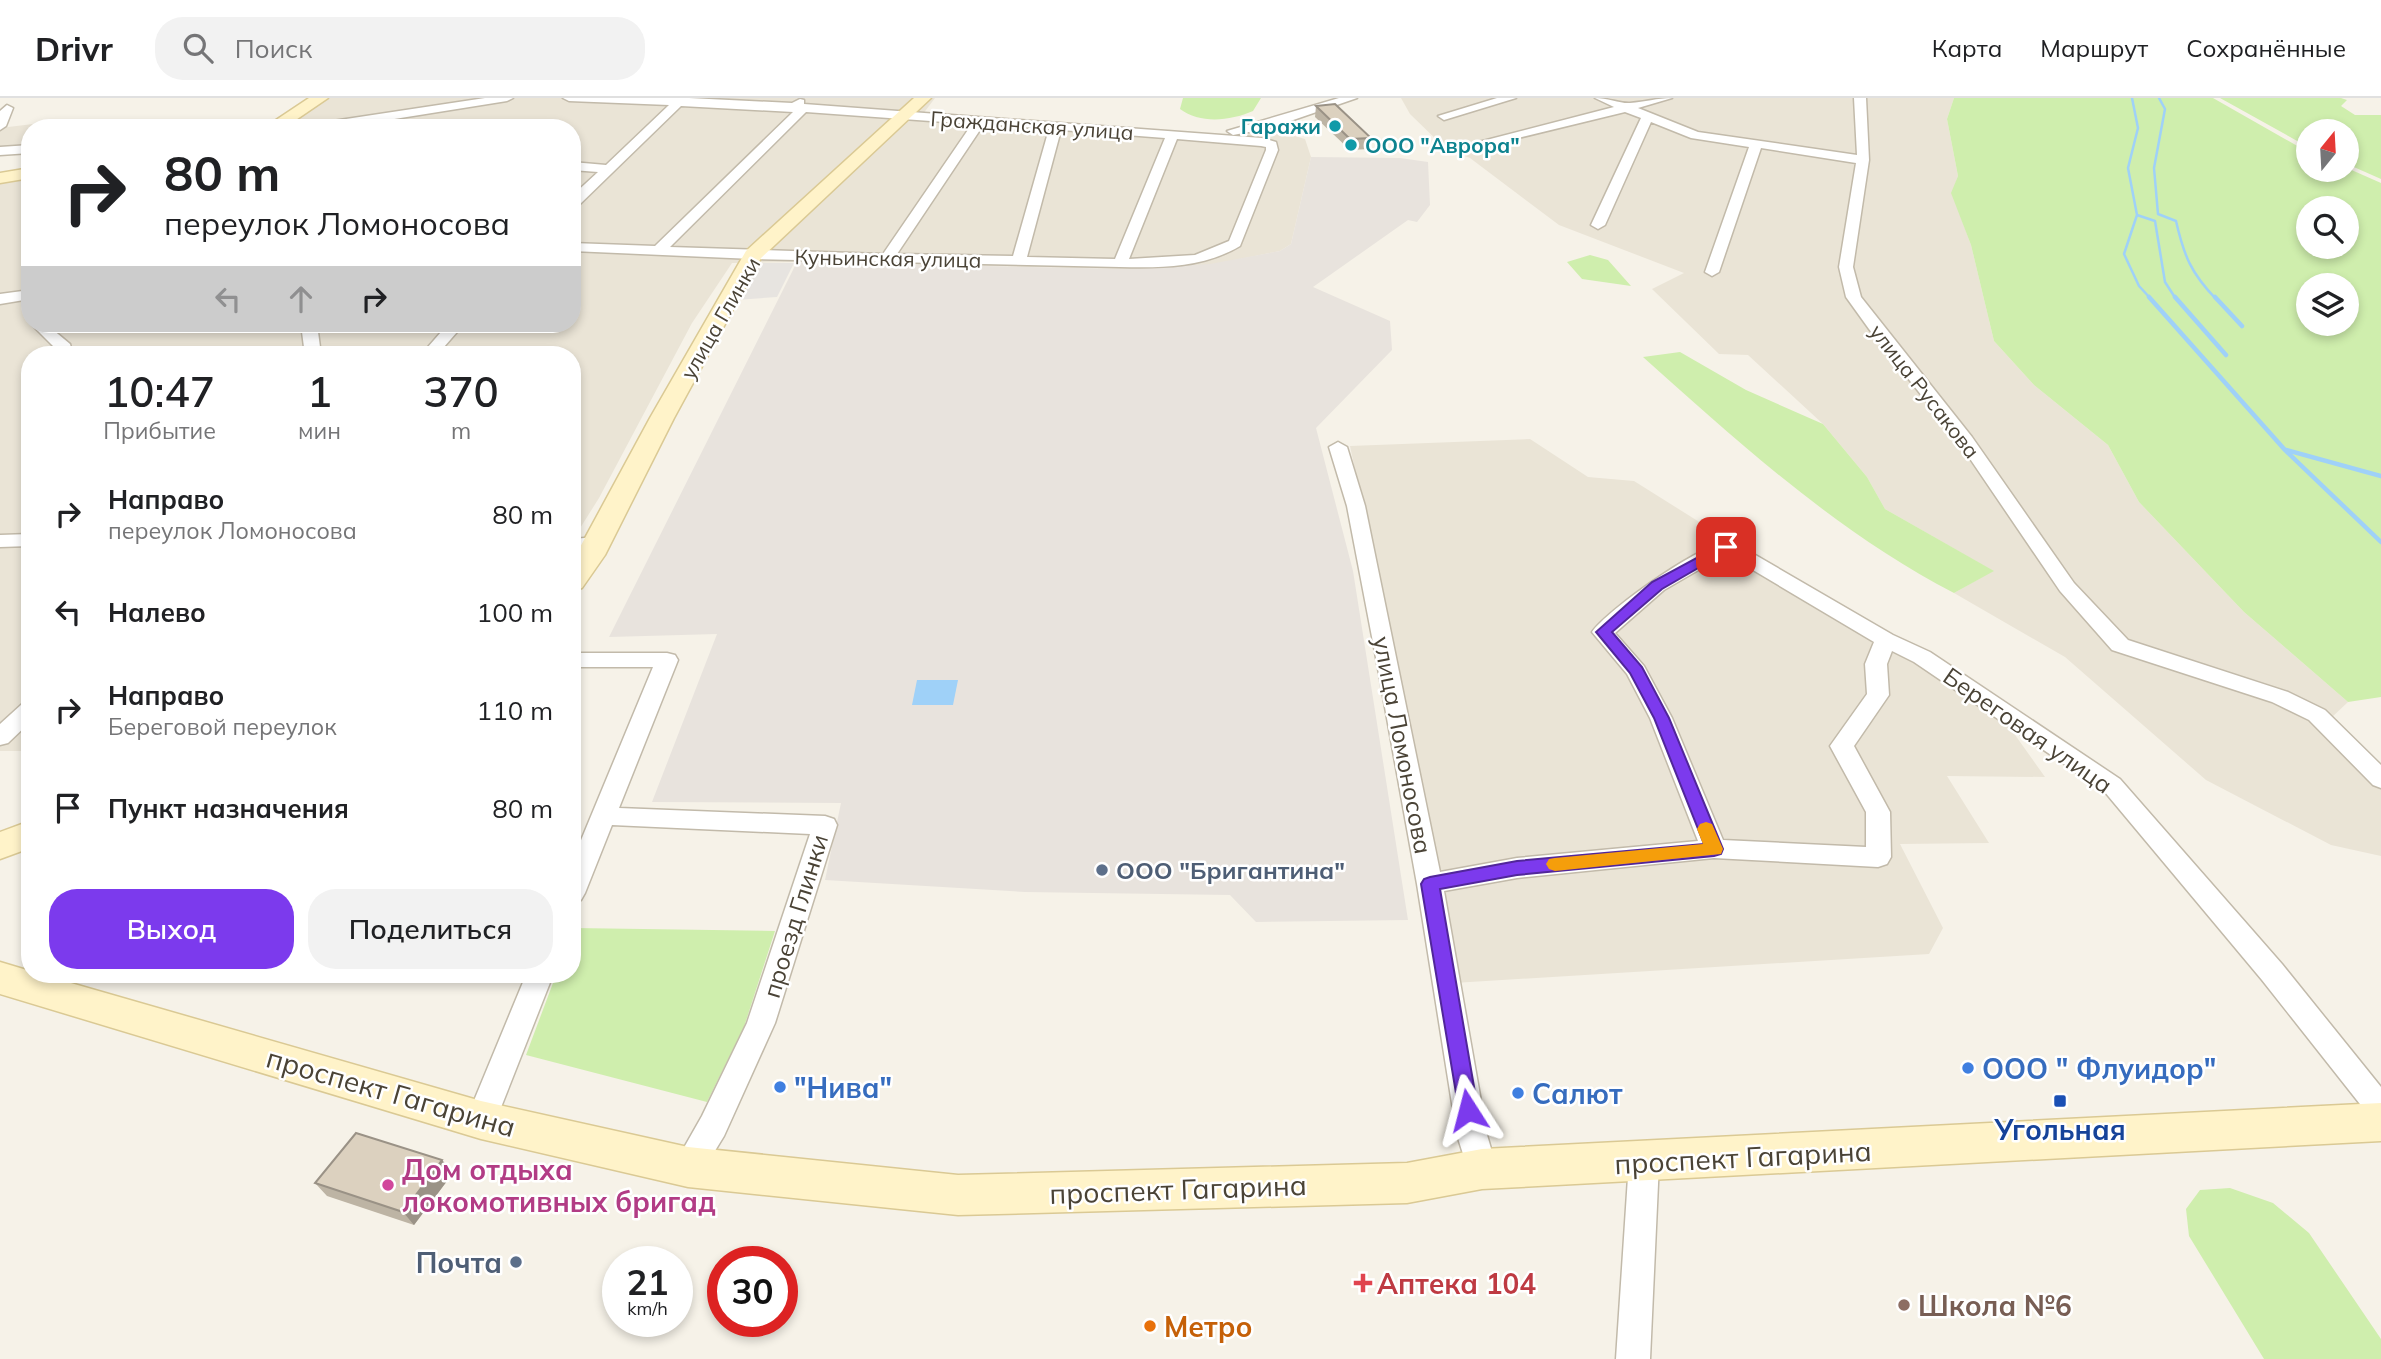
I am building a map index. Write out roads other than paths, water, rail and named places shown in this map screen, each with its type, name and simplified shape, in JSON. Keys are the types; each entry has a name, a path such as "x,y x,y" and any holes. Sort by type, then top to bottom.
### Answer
{"main road":[{"path":"286,119 320,98"},
{"name":"улица Глинки","path":"581,568 753,256 923,98"},
{"path":"0,178 21,174"},
{"path":"0,846 21,838"},
{"name":"проспект Гагарина","path":"0,978 481,1120 688,1167 958,1195 1407,1183 1482,1169 2381,1122"}],"street":[{"path":"356,119 398,110 507,98"},
{"name":"Гражданская улица","path":"569,98 800,103 905,116 1202,137"},
{"path":"1202,137 1266,125 1351,98"},
{"path":"1444,116 1510,98"},
{"path":"1601,98 1695,135 1863,160"},
{"path":"1473,145 1666,98"},
{"name":"улица Русакова","path":"1860,98 1863,160 1846,267 1854,296 1874,327 1966,441 2067,587 2120,645 2280,697 2318,715 2381,779"},
{"path":"581,195 680,100"},
{"path":"658,251 800,112 800,103"},
{"path":"0,126 7,108"},
{"path":"1598,225 1647,118"},
{"path":"887,258 980,121"},
{"path":"1019,260 1056,127"},
{"path":"1172,135 1120,263 1162,263 1203,257 1235,243 1272,145 1202,137"},
{"path":"1712,272 1756,144"},
{"path":"0,151 21,150"},
{"path":"581,167 609,169"},
{"name":"Куньинская улица","path":"581,247 753,256 1120,263"},
{"path":"0,299 21,296"},
{"path":"48,333 63,346"},
{"name":"улица Ломоносова","path":"1338,447 1356,506 1430,884 1472,1135 1482,1169"},
{"path":"0,541 21,540"},
{"path":"581,544 597,543"},
{"name":"Береговая улица","path":"1714,849 1661,718 1636,671 1603,632 1657,586 1726,547 1886,640 1922,657 2112,785 2272,972 2381,1109"},
{"path":"1430,884 1517,868 1714,849 1878,857 1878,812 1842,746 1878,695 1876,664 1886,640"},
{"path":"581,660 667,660 581,871"},
{"path":"0,737 21,717"},
{"name":"проезд Глинки","path":"603,816 825,825 761,1023 713,1126 688,1167"},
{"path":"481,1120 536,983"},
{"path":"1633,1359 1644,1162"}],"water":[{"path":"917,680 958,680 953,705 912,705"}],"waterway":[{"path":"2132,98 2138,128 2128,168 2137,215"},
{"path":"2159,98 2165,109 2154,168 2158,214 2176,221 2190,263 2200,281 2216,299"},
{"path":"2137,215 2155,221 2165,282 2176,299"},
{"path":"2137,215 2124,254 2139,286 2151,299"},
{"path":"2149,297 2285,450 2381,542"},
{"path":"2175,297 2226,355"},
{"path":"2215,297 2242,326"},
{"path":"2286,450 2381,476"}],"place":[{"name":"Гаражи","path":"1335,126"},
{"name":"ООО \"Аврора\"","path":"1351,145"},
{"name":"ООО \"Бригантина\"","path":"1102,870"},
{"name":"ООО \" Флуидор\"","path":"1968,1068"},
{"name":"\"Нива\"","path":"780,1087"},
{"name":"Салют","path":"1518,1093"},
{"name":"Угольная","path":"2060,1101"},
{"name":"Дом отдыха локомотивных бригад","path":"388,1185"},
{"name":"Почта","path":"516,1262"},
{"name":"Аптека 104","path":"1363,1283"},
{"name":"Школа №6","path":"1904,1305"},
{"name":"Метро","path":"1150,1326"}]}
